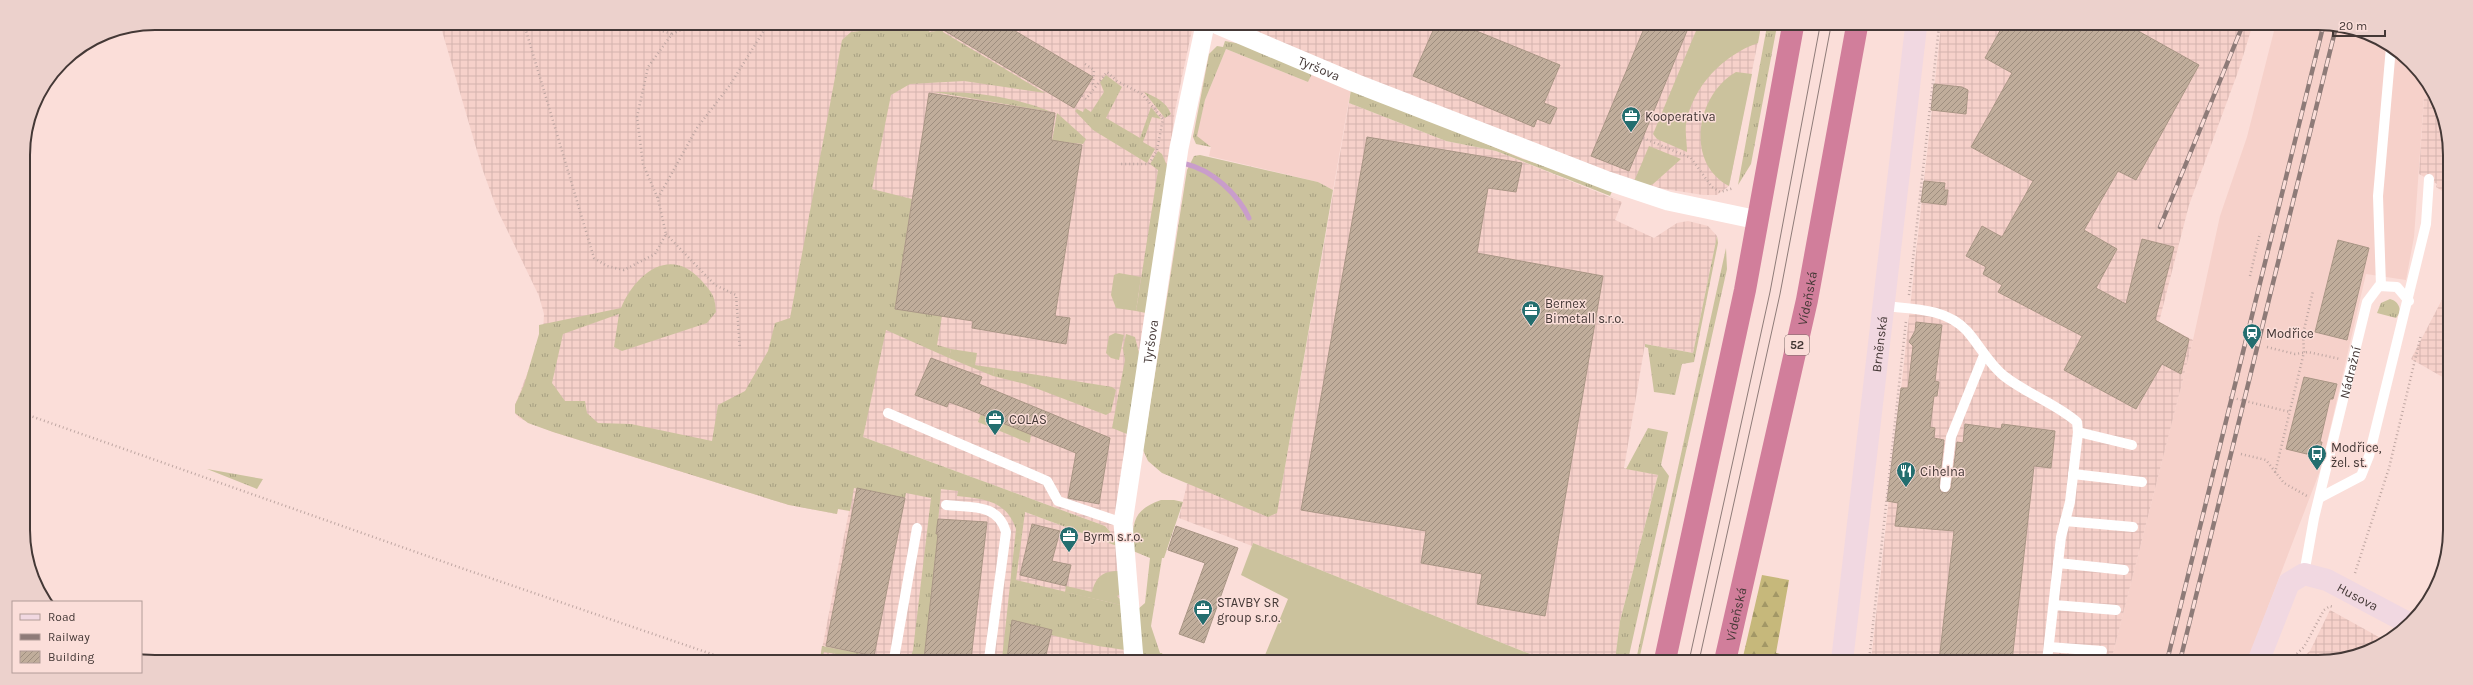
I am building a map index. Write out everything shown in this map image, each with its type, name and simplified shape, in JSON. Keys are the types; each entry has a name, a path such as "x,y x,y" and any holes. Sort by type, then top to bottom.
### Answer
{"highway":[{"path":"1666,655 1745,290 1792,30"},
{"name":"Vídeňská","path":"1726,655 1808,300 1856,30"}],"street":[{"name":"Tyršova","path":"1134,655 1123,523 1179,148 1204,30"},
{"name":"Tyršova","path":"1230,30 1354,83 1608,181 1668,201 1758,220"},
{"name":"Brněnská","path":"1843,655 1916,30"},
{"name":"Husova","path":"2304,574 2327,580 2403,621"},
{"path":"2261,655 2289,583 2304,574"}],"lane":[{"path":"2391,54 2378,196 2381,286 2397,287 2409,301"},
{"path":"2321,497 2361,476 2369,456 2409,301 2426,224 2428,180"},
{"name":"Nádražní","path":"2304,574 2314,518 2321,497 2367,302 2381,286"},
{"path":"1884,306 1926,310 1949,318 1967,331 1984,355 2004,376 2070,415 2077,422 2078,432 2073,474 2058,563 2048,655"},
{"path":"1945,487 1951,437 1984,355"},
{"path":"888,413 1047,481 1058,501 1123,523"},
{"path":"2078,432 2132,444"},
{"path":"2073,474 2142,482"},
{"path":"946,505 988,510 993,512 1003,521 1006,532 990,655"},
{"path":"2065,521 2133,527"},
{"path":"895,655 917,528"},
{"path":"2058,563 2124,570"},
{"path":"2054,605 2116,610"},
{"path":"2049,647 2102,651"}],"path":[{"path":"526,30 594,258 607,266 624,270 655,254 666,234"},
{"path":"659,30 672,34"},
{"path":"681,30 672,34 648,67 637,117 643,164 658,199 666,234 715,285 736,295 740,349"},
{"path":"658,199 697,128 730,85 764,30"},
{"path":"1869,655 1939,30"},
{"path":"1085,64 1094,70 1093,84 1096,85"},
{"path":"1082,96 1086,99 1107,72 1117,81 1142,94 1163,119 1157,150 1149,164 1119,164"},
{"path":"1643,138 1691,158 1712,187 1720,192 1734,188"},
{"path":"2250,276 2260,233"},
{"path":"2275,473 2304,352 2302,334 2313,291"},
{"path":"2353,579 2388,468 2421,335"},
{"path":"2267,347 2295,354 2304,352 2344,360"},
{"path":"2228,397 2290,412"},
{"path":"30,416 464,569 714,655"},
{"path":"2241,454 2266,460 2284,483 2309,496"},
{"path":"2311,491 2302,515 2314,518"},
{"path":"2295,655 2304,647 2324,610 2330,606 2339,608"}],"shaded area":[{"path":"442,30 1192,30 1175,110 1115,537 1105,526 863,437 1025,512 1117,546 1124,655 821,655 849,511 838,509 837,514 789,505 553,432 519,418 515,413 515,405 543,333 544,314 539,296 496,207 482,168"},
{"path":"1253,30 1760,30 1729,186 1717,195 1703,195 1633,184 1405,96"},
{"path":"1941,30 2251,30 2239,69 2189,205 2159,322 2193,340 2113,655 1872,655"},
{"path":"2274,30 2326,30 2342,32 2366,40 2394,56 2417,79 2425,90 2414,237 2406,280 2366,274 2321,468 2250,655 2113,655 2193,340 2220,216 2247,137"},
{"path":"1226,49 1308,82 1312,74 1351,89 1333,190 1318,182 1209,156 1211,147 1196,137 1205,100"},
{"path":"2425,90 2433,107 2441,131 2443,147 2443,191 2436,187 2437,184 2419,174"},
{"path":"1349,103 1446,141 1496,151 1622,202 1615,220 1654,238 1677,223 1688,221 1708,226 1717,236 1693,353 1645,344 1624,468 1658,475 1620,621 1616,655 1533,655 1253,543 1252,546 1179,518 1187,484 1280,495"},
{"path":"2443,298 2443,377 2411,359"},
{"path":"2330,610 2380,638 2350,651 2334,654 2305,655 2310,651"}],"green space":[{"path":"868,30 930,30 929,32 943,30 943,32 1045,93 964,81 910,84 891,95 872,189 912,199 895,309 942,316 937,345 951,349 949,358 886,330 863,437 1105,526 1115,537 1117,546 1025,512 1016,580 1121,605 1125,650 1098,646 1051,635 1052,630 1012,620 1008,655 1002,655 1016,529 1012,519 1006,512 993,503 976,498 957,496 958,491 941,489 938,534 924,655 911,655 931,498 906,493 905,498 854,488 850,511 838,509 837,514 789,505 553,432 528,423 515,413 515,405 524,385 539,334 539,325 621,308 635,284 644,275 655,268 666,265 677,265 689,270 701,280 712,294 716,312 707,323 622,351 614,347 619,314 563,334 552,383 565,401 585,401 587,413 598,423 631,424 712,441 718,405 745,391 768,351 775,323 790,318 842,40 851,32"},
{"path":"1696,30 1760,30 1758,43 1733,55 1722,64 1703,85 1695,97 1686,124 1687,152 1657,139 1653,134"},
{"path":"1766,30 1776,30 1751,164 1738,185"},
{"path":"1225,41 1247,45 1523,159 1613,189 1610,196 1496,151 1446,141 1349,103 1351,89 1312,74 1308,82 1226,49 1205,100 1197,136 1211,147 1196,144 1193,137 1209,54 1217,46 1223,47"},
{"path":"1736,72 1752,74 1729,186 1715,175 1706,161 1701,145 1701,128 1705,111 1712,96 1723,82"},
{"path":"1106,75 1122,87 1106,118 1140,138 1151,107 1161,119 1152,117 1143,142 1155,149 1147,163 1093,130 1075,111 1077,109 1083,112 1085,108 1091,112 1104,92 1100,82"},
{"path":"934,92 994,96 1023,102 1052,112"},
{"path":"1144,92 1163,103 1171,114 1165,118"},
{"path":"1057,113 1086,139 1083,144 1052,141"},
{"path":"1649,146 1681,159 1653,184 1649,186 1633,184"},
{"path":"1158,151 1162,154 1168,168 1146,313 1136,311 1158,170 1150,164"},
{"path":"1200,155 1318,182 1333,190 1277,513 1268,517 1162,473 1148,461 1143,450 1187,170 1194,156"},
{"path":"1717,236 1718,243 1694,362 1682,364 1675,395 1654,392 1648,348 1645,347 1645,344 1693,353"},
{"path":"1726,248 1727,269 1640,655 1637,655"},
{"path":"1119,273 1141,277 1136,311 1116,308 1111,295 1114,275"},
{"path":"2390,299 2398,304 2400,309 2396,318 2377,313 2381,303"},
{"path":"1115,333 1124,335 1119,360 1111,358 1106,353 1109,336"},
{"path":"1126,334 1135,337 1140,357 1127,434 1112,428 1125,360 1123,349"},
{"path":"951,349 977,353 975,365 994,368 993,376 949,358"},
{"path":"994,368 1112,387 1116,390 1111,412 1106,415 1025,384 993,376"},
{"path":"981,414 1031,434 1030,442 1029,443 978,422"},
{"path":"1648,428 1668,432 1661,465 1669,476 1629,655 1616,655 1620,621 1658,475 1626,469"},
{"path":"207,469 263,479 257,489"},
{"path":"1161,500 1183,502 1164,558 1162,558 1151,626 1160,653 1163,655 1143,655 1138,609 1145,603 1150,558 1133,551 1133,533 1136,519 1144,508"},
{"path":"1253,543 1533,655 1265,655 1288,599 1241,575"},
{"path":"1119,571 1121,594 1117,596 1121,600 1121,605 1065,592 1066,586 1092,592 1096,582 1101,576 1108,572"},
{"path":"1762,575 1789,580 1776,653 1786,655 1743,655"},
{"path":"822,646 859,653 859,655 842,655 824,652 823,655 821,655"}],"building":[{"path":"943,30 1013,30 1093,77 1074,108"},
{"path":"1433,30 1474,30 1560,65 1544,103 1557,108 1550,124 1537,119 1534,127 1413,76"},
{"path":"1643,30 1687,30 1629,171 1591,156"},
{"path":"2000,30 2136,30 2199,65 2136,180 2118,171 2084,230 2117,249 2096,288 2126,304 2142,239 2174,247 2155,320 2189,339 2181,374 2162,364 2136,409 2064,370 2082,336 1998,292 2002,285 1983,274 1986,267 1966,256 1982,226 2002,237 2033,181 1971,147 2012,73 1985,58"},
{"path":"1934,84 1962,87 1968,90 1966,114 1931,110"},
{"path":"929,93 1055,113 1051,140 1082,145 1055,316 1070,318 1066,344 972,328 973,321 895,309"},
{"path":"1367,137 1522,163 1516,192 1488,188 1477,253 1603,276 1545,616 1477,604 1482,574 1421,563 1426,531 1301,510"},
{"path":"1924,181 1945,183 1944,190 1948,190 1946,205 1921,202"},
{"path":"2338,240 2369,248 2347,340 2315,332"},
{"path":"1916,322 1942,325 1935,381 1939,382 1937,396 1934,396 1930,427 1935,428 1934,438 1944,440 1939,486 1941,492 1947,493 1951,488 1957,442 1963,443 1965,424 2001,429 2002,424 2055,431 2051,468 2034,466 2013,655 1940,655 1954,531 1895,526 1898,503 1887,501 1901,388 1908,388 1913,346 1909,342 1915,331"},
{"path":"931,358 982,377 979,384 1110,438 1099,504 1068,498 1076,453 949,402 947,407 915,395"},
{"path":"2304,377 2337,384 2333,399 2330,399 2320,442 2322,442 2319,457 2286,449"},
{"path":"857,488 905,498 874,655 826,646"},
{"path":"938,519 987,522 971,655 924,655 938,534 936,534"},
{"path":"1032,524 1060,531 1052,561 1071,565 1066,586 1020,575"},
{"path":"1176,526 1238,548 1204,643 1179,634 1205,563 1168,550"},
{"path":"1012,620 1052,630 1046,655 1008,655"}],"waterway":[{"path":"1186,164 1196,167 1223,184 1238,200 1249,218"}],"tram line":[{"path":"1690,655 1770,292 1819,30"},
{"path":"1700,655 1780,294 1830,30"}],"railway":[{"path":"2160,227 2241,30"},
{"path":"2168,655 2322,30"},
{"path":"2181,655 2335,31"}],"place":[{"name":"Kooperativa","path":"1631,133"},
{"name":"Bernex Bimetall s.r.o.","path":"1531,327"},
{"name":"Modřice","path":"2252,350"},
{"name":"COLAS","path":"995,436"},
{"name":"Modřice, žel. st.","path":"2317,471"},
{"name":"Cihelna","path":"1906,488"},
{"name":"Byrm s.r.o.","path":"1069,553"},
{"name":"STAVBY SR group s.r.o.","path":"1203,626"}]}
